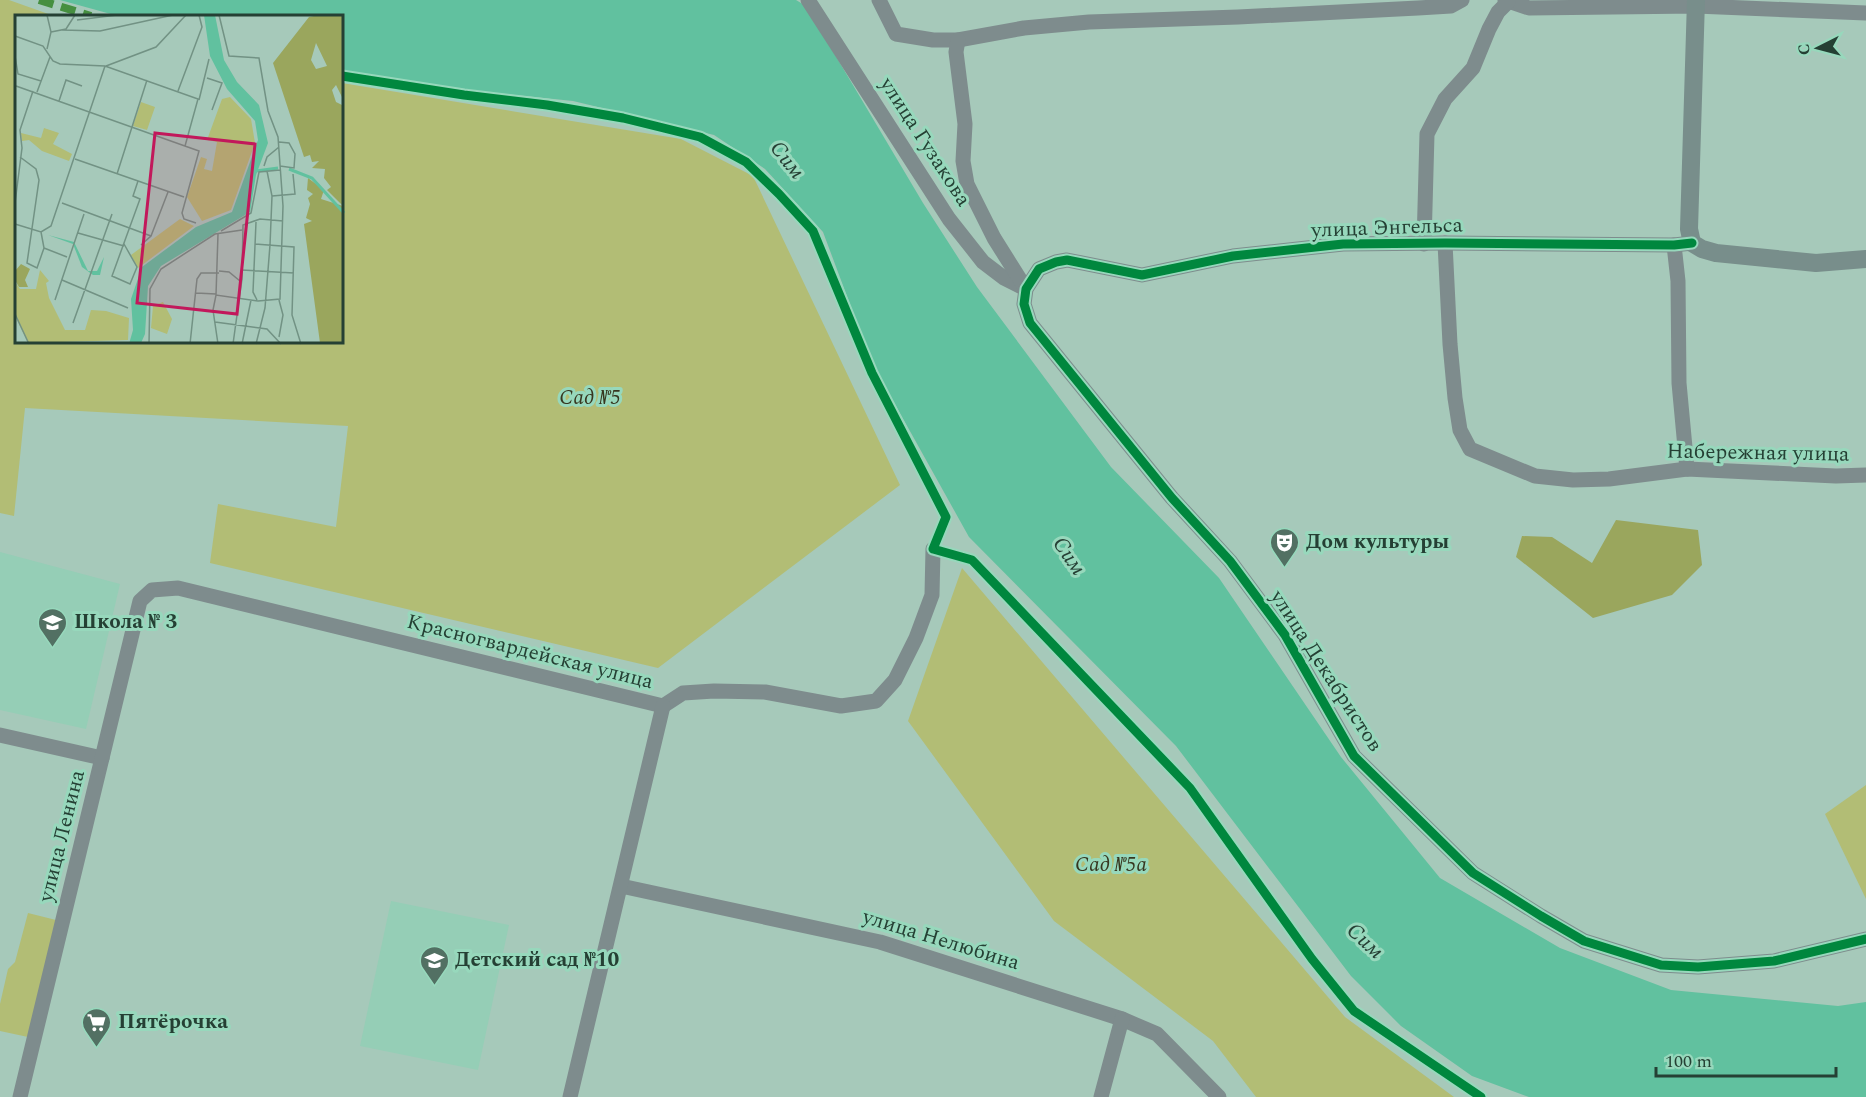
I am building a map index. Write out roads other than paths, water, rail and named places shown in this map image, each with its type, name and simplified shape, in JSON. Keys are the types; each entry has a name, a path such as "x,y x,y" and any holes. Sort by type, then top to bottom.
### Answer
{"main road":[{"path":"1692,243 1689,229 1696,3"},
{"name":"улица Энгельса","path":"1692,243 1716,253 1816,263 1866,259"}],"street":[{"name":"улица Гузакова","path":"808,0 949,219 983,262 1004,278 1026,289"},
{"path":"879,0 896,34 933,40 958,40 1024,28 1089,22 1238,17 1389,4 1451,6 1461,0"},
{"path":"1424,244 1427,134 1445,99 1473,69 1489,29 1506,1 1529,8 1696,3 1866,13"},
{"path":"958,40 957,52 965,124 963,161 967,184 994,238 1026,289"},
{"name":"Набережная улица","path":"1445,243 1455,398 1460,430 1470,449 1534,476 1572,480 1609,479 1687,469 1836,476 1866,475"},
{"name":"улица Энгельса","path":"1026,289 1038,269 1067,260 1142,275 1233,256 1343,244 1674,245 1692,243"},
{"path":"1674,245 1678,281 1679,383 1687,469"},
{"name":"улица Декабристов","path":"1026,289 1024,304 1030,323 1172,498 1230,561 1285,635 1354,756 1473,873 1584,941 1661,965 1698,967 1774,961 1866,939"},
{"name":"Красногвардейская улица","path":"152,590 178,588 663,706 683,693 714,691 765,692 841,706 876,701 895,680 916,638 932,595 933,549"},
{"name":"улица Ленина","path":"20,1097 140,601 152,590"},
{"path":"570,1097 663,706"},
{"path":"0,735 102,758"},
{"name":"улица Нелюбина","path":"621,886 880,942 1122,1019 1157,1034 1219,1097"},
{"path":"1101,1097 1122,1019"}],"water":[{"name":"Сим","path":"60,0 796,0 806,6 923,203 977,287 1111,467 1219,578 1341,757 1440,878 1560,948 1671,990 1838,1006 1866,1002 1866,1097 1529,1097 1472,1076 1401,1026 1351,976 1176,746 969,537 872,363 823,232 765,169 714,135 573,101 418,85 344,71 344,15 114,15"}],"place":[{"name":"Дом культуры","path":"1285,568"},
{"name":"Школа № 3","path":"53,648"},
{"name":"Детский сад №10","path":"434,986"},
{"name":"Пятёрочка","path":"97,1048"}],"park label":[{"name":"Сад №5","path":"590,398"},
{"name":"Сад №5а","path":"1111,865"}]}
